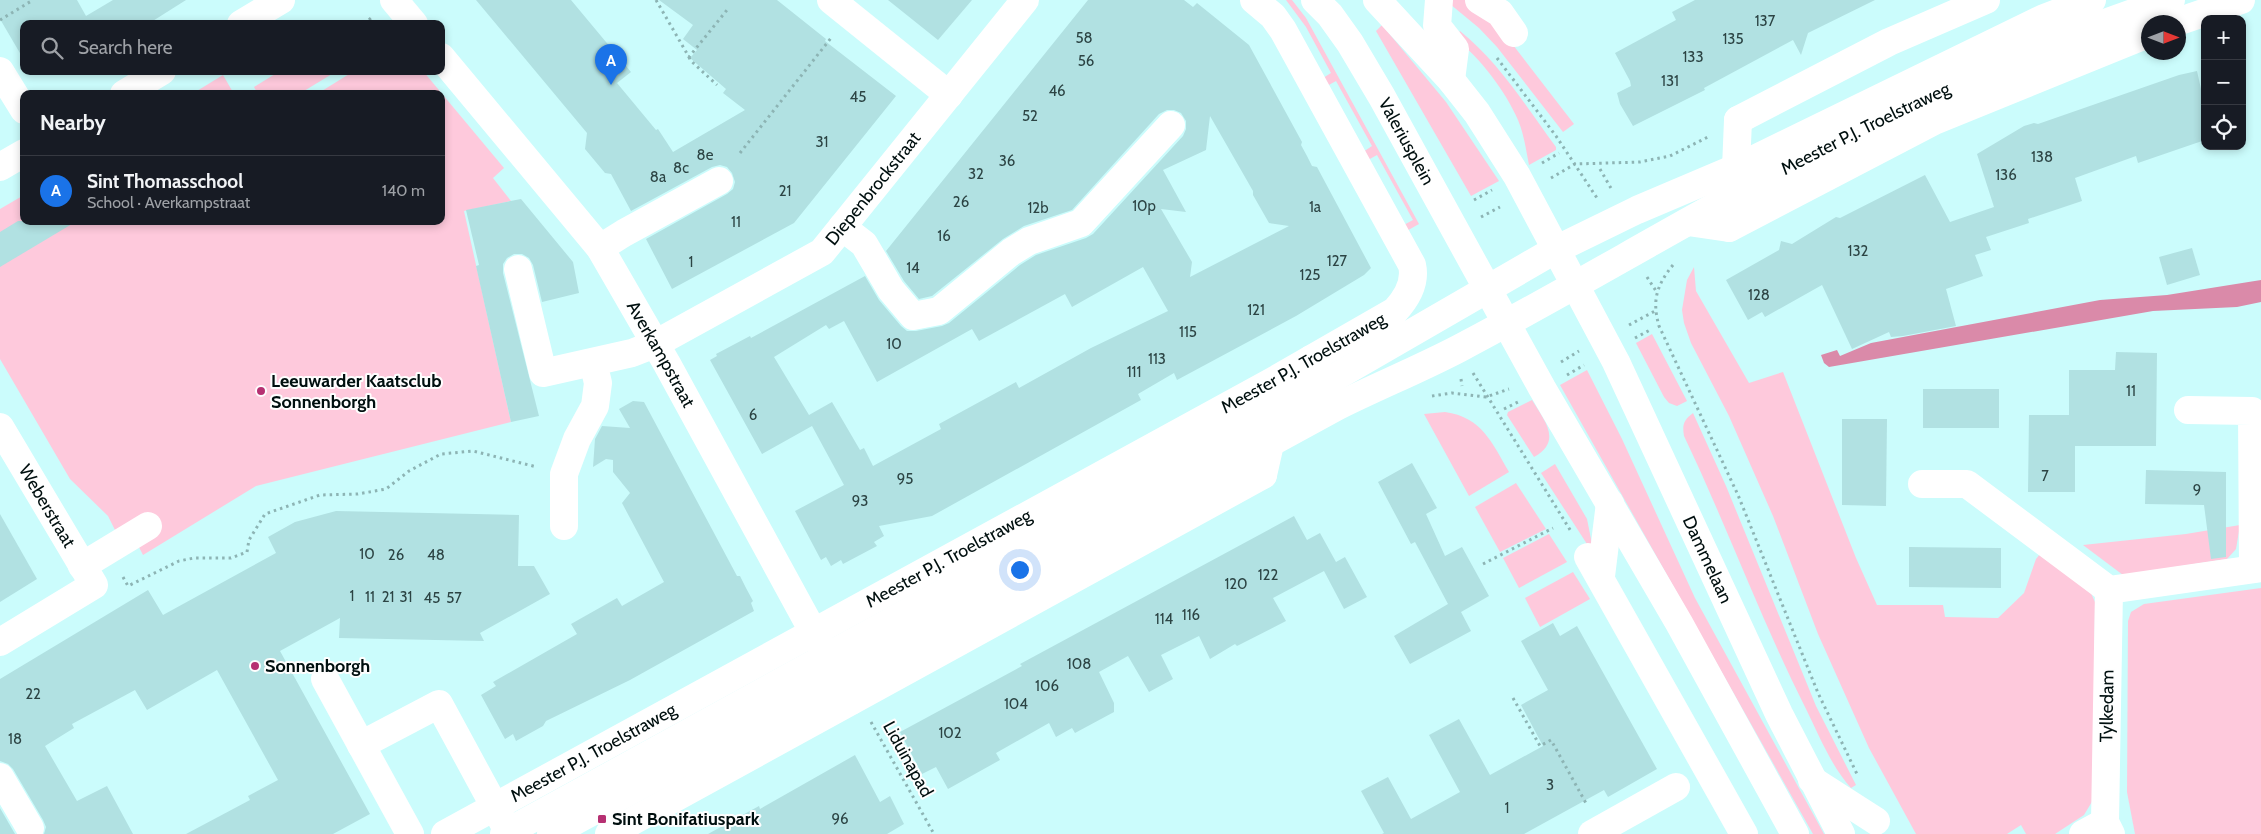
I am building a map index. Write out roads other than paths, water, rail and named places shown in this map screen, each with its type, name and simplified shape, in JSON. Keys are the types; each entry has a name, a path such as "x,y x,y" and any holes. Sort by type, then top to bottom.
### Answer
{"street":[{"path":"248,20 281,0"},
{"path":"394,0 411,20"},
{"name":"Diepenbrockstraat","path":"518,268 543,373 632,353 655,344 822,252 1025,0"},
{"name":"Valeriusplein","path":"1315,0 1330,15 1350,43 1382,97 1506,322"},
{"path":"609,834 1270,444 1338,406 1459,349 1575,285 1526,193 1477,114 1451,80 1377,0"},
{"path":"1479,0 1500,13 1514,33"},
{"path":"1736,168 1738,120 1889,42 1986,0"},
{"name":"Meester P.J. Troelstraweg","path":"1555,250 1637,210 1736,168 2028,26 2092,0"},
{"name":"Meester P.J. Troelstraweg","path":"1688,222 1729,228 1934,121 2137,21 2171,0"},
{"path":"2186,19 2241,0"},
{"name":"Meester P.J. Troelstraweg","path":"508,833 820,644 1387,316 1402,303 1412,284 1414,274 1408,255 1283,30 1273,16 1255,1"},
{"path":"1437,1 1438,26 1455,49 1451,80"},
{"path":"841,7 949,95"},
{"name":"Meester P.J. Troelstraweg","path":"1575,285 1808,157 1967,78 2137,21"},
{"name":"Averkampstraat","path":"445,62 600,248 849,693"},
{"path":"0,71 20,104"},
{"path":"131,90 155,75"},
{"path":"842,226 864,244 891,290 914,316 940,311 1011,252 1029,241 1081,223 1171,126"},
{"path":"0,167 20,155"},
{"path":"600,248 719,181"},
{"path":"1488,288 1555,250"},
{"name":"Dammelaan","path":"1575,285 1604,338 1774,705 1841,834"},
{"name":"Meester P.J. Troelstraweg","path":"446,834 495,807 820,644 1324,383 1488,288"},
{"path":"1506,322 1610,503 1795,834"},
{"path":"1311,359 1324,383"},
{"path":"564,526 564,474 577,439 595,406 598,383 593,362"},
{"path":"1922,484 1967,484 2109,590 2257,568 2252,411 2188,410"},
{"name":"Weberstraat","path":"0,428 88,575"},
{"path":"551,834 849,693 1263,475 1270,444"},
{"path":"1610,503 1594,567 1744,834"},
{"path":"0,642 88,575 148,526"},
{"name":"Tylkedam","path":"2100,830 2109,590"},
{"path":"325,679 410,834"},
{"path":"361,745 439,704 508,833"},
{"path":"0,777 30,828"},
{"path":"1812,780 1880,827"},
{"path":"1596,832 1676,787"}],"place":[{"name":"Sint Thomasschool","path":"611,85"},
{"name":"Leeuwarder Kaatsclub Sonnenborgh","path":"261,391"},
{"name":"Sonnenborgh","path":"255,666"},
{"name":"Sint Bonifatiuspark","path":"602,819"}]}
